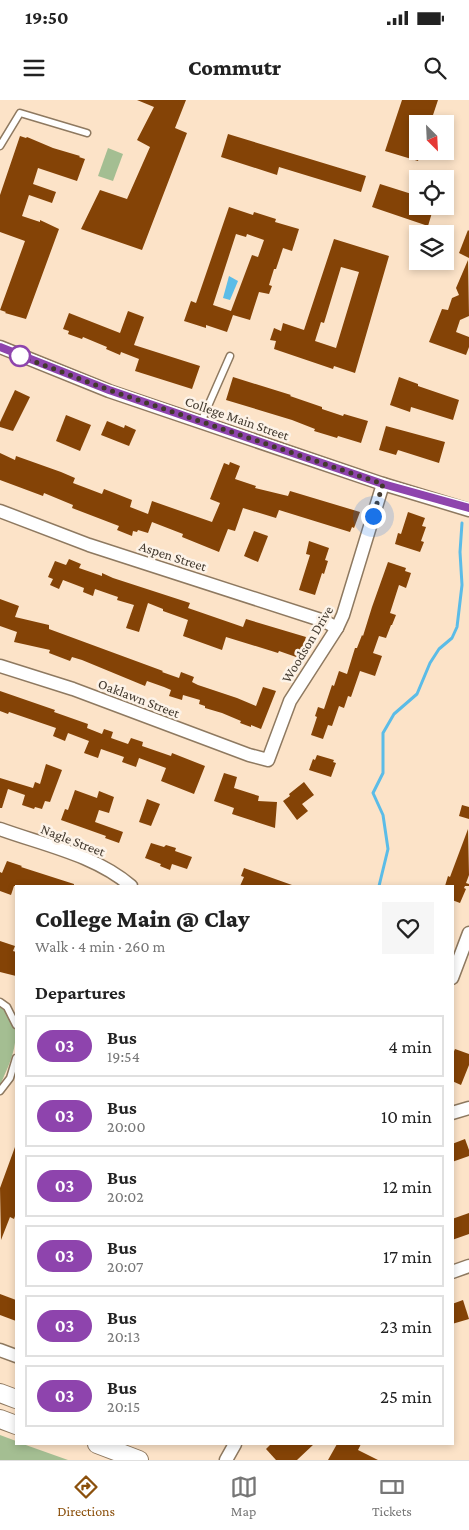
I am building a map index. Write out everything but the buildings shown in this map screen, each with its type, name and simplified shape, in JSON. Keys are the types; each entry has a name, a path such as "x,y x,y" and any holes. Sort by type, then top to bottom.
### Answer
{"main road":[{"path":"0,1393 15,1399"},
{"path":"0,1419 15,1425"},
{"path":"99,1445 139,1460"}],"street":[{"name":"College Main Street","path":"0,348 109,390 201,422 383,484 469,509"},
{"name":"Woodson Drive","path":"268,760 290,701 337,628 343,615 383,484"},
{"name":"Aspen Street","path":"0,511 89,545 324,621 337,628"},
{"name":"Oaklawn Street","path":"0,666 73,689 249,755 268,760"},
{"name":"Nagle Street","path":"0,829 99,865 130,885"},
{"path":"454,974 466,947 469,933"},
{"path":"454,1112 469,1108"},
{"path":"454,1271 469,1266"},
{"path":"0,1350 15,1356"},
{"path":"226,1460 234,1445"}],"lane":[{"path":"0,146 20,113 87,133"},
{"path":"201,422 230,356"},
{"path":"0,1002 7,1007 15,1023"},
{"path":"0,1091 10,1078 15,1061"}],"green space":[{"path":"108,148 123,154 113,181 98,176"},
{"path":"0,1006 9,1014 13,1023 15,1043 13,1054 0,1085"},
{"path":"0,1435 15,1441 15,1445 26,1445 68,1460 0,1460"}],"water":[{"path":"229,276 238,281 230,300 223,298"}],"waterway":[{"path":"379,885 388,849 383,815 373,793 383,773 383,733 394,714 417,694 430,663 439,649 452,638 457,627 462,585 460,552 462,523"}],"bus line":[{"name":"03","path":"0,347 109,390 383,484 469,508"}],"route":[{"path":"20,356 109,390 383,484 373,516"}]}
